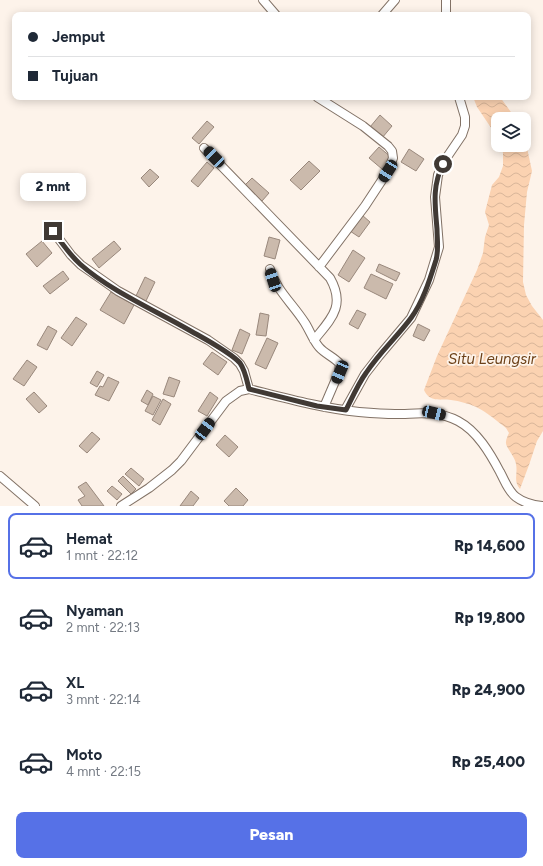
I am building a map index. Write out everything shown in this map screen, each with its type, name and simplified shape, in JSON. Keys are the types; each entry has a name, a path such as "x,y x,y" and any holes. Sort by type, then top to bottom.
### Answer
{"street":[{"path":"263,0 273,12"},
{"path":"385,12 395,0"},
{"path":"446,0 446,12"},
{"path":"319,267 365,206 388,171 393,158 392,151 388,146 369,131 322,100"},
{"path":"346,410 365,374 411,318 419,305 429,280 439,247 435,197 438,175 443,164 462,135 465,126 465,117 460,100"},
{"path":"204,148 330,278 335,288 337,299 334,314 314,340"},
{"path":"53,231 76,260 118,291 208,340 234,358 242,368 249,389"},
{"path":"270,269 273,280 305,324 314,340 320,348 340,364 340,372 324,407"},
{"path":"121,506 149,488 172,470 226,401 240,391 249,389 324,407 346,410 394,414 434,413 447,416 460,422 478,437 501,473 508,489 515,497 528,504 542,506"},
{"path":"0,476 35,506"}],"water":[{"path":"474,100 502,100 511,112 491,112 491,128 477,107"},
{"name":"Situ Leungsir","path":"528,152 532,171 527,192 524,225 523,282 526,295 532,306 543,320 543,431 537,441 520,489 516,480 515,461 506,444 509,433 506,428 482,410 458,401 432,398 426,394 424,390 437,356 477,270 483,253 485,237 489,225 485,212 492,185 499,177 503,166 503,153"}],"building":[{"path":"380,115 392,126 382,138 370,127"},
{"path":"207,121 214,127 199,144 192,138"},
{"path":"379,147 392,158 382,169 369,158"},
{"path":"409,149 424,159 416,171 401,162"},
{"path":"309,161 320,171 301,190 290,180"},
{"path":"207,162 214,168 198,187 191,181"},
{"path":"150,169 159,177 149,187 141,178"},
{"path":"252,178 269,193 262,201 244,186"},
{"path":"362,215 370,222 359,237 350,231"},
{"path":"269,237 280,240 275,259 264,256"},
{"path":"42,241 52,253 37,267 26,254"},
{"path":"114,241 121,249 99,268 92,259"},
{"path":"353,250 365,258 349,282 338,275"},
{"path":"379,264 400,273 396,281 376,271"},
{"path":"63,271 69,279 50,294 43,286"},
{"path":"371,274 393,284 386,299 364,288"},
{"path":"145,277 155,282 145,303 135,298"},
{"path":"111,292 134,305 124,324 100,310"},
{"path":"357,310 366,314 358,329 349,324"},
{"path":"260,313 269,315 266,336 256,335"},
{"path":"76,317 87,324 72,346 61,338"},
{"path":"418,324 430,330 424,341 413,336"},
{"path":"48,326 57,331 47,350 37,345"},
{"path":"240,329 250,334 242,354 232,350"},
{"path":"267,338 278,343 266,369 255,364"},
{"path":"212,352 227,362 218,375 203,364"},
{"path":"27,360 37,367 24,386 13,379"},
{"path":"97,371 104,375 97,387 90,383"},
{"path":"108,377 119,382 109,401 95,395 100,386 103,387"},
{"path":"169,377 180,381 174,397 163,394"},
{"path":"147,390 153,394 148,405 141,401"},
{"path":"34,392 47,406 39,413 26,399"},
{"path":"210,392 218,398 207,416 198,411"},
{"path":"153,396 161,400 153,415 145,411"},
{"path":"163,399 171,404 160,425 152,420"},
{"path":"92,432 100,439 87,453 79,446"},
{"path":"225,435 238,447 229,457 216,445"},
{"path":"131,468 144,479 139,486 125,474"},
{"path":"123,476 136,489 131,494 118,481"},
{"path":"86,482 104,506 82,506 78,500 85,496 78,487"},
{"path":"112,486 122,494 117,500 107,491"},
{"path":"236,488 248,500 243,506 229,506 224,501"},
{"path":"191,491 199,498 193,506 180,506"}],"route":[{"path":"53,231 71,255 118,291 208,340 234,358 244,371 249,389 317,406 346,410 365,374 411,318 419,305 429,280 439,247 435,197 438,175 443,164"}]}
